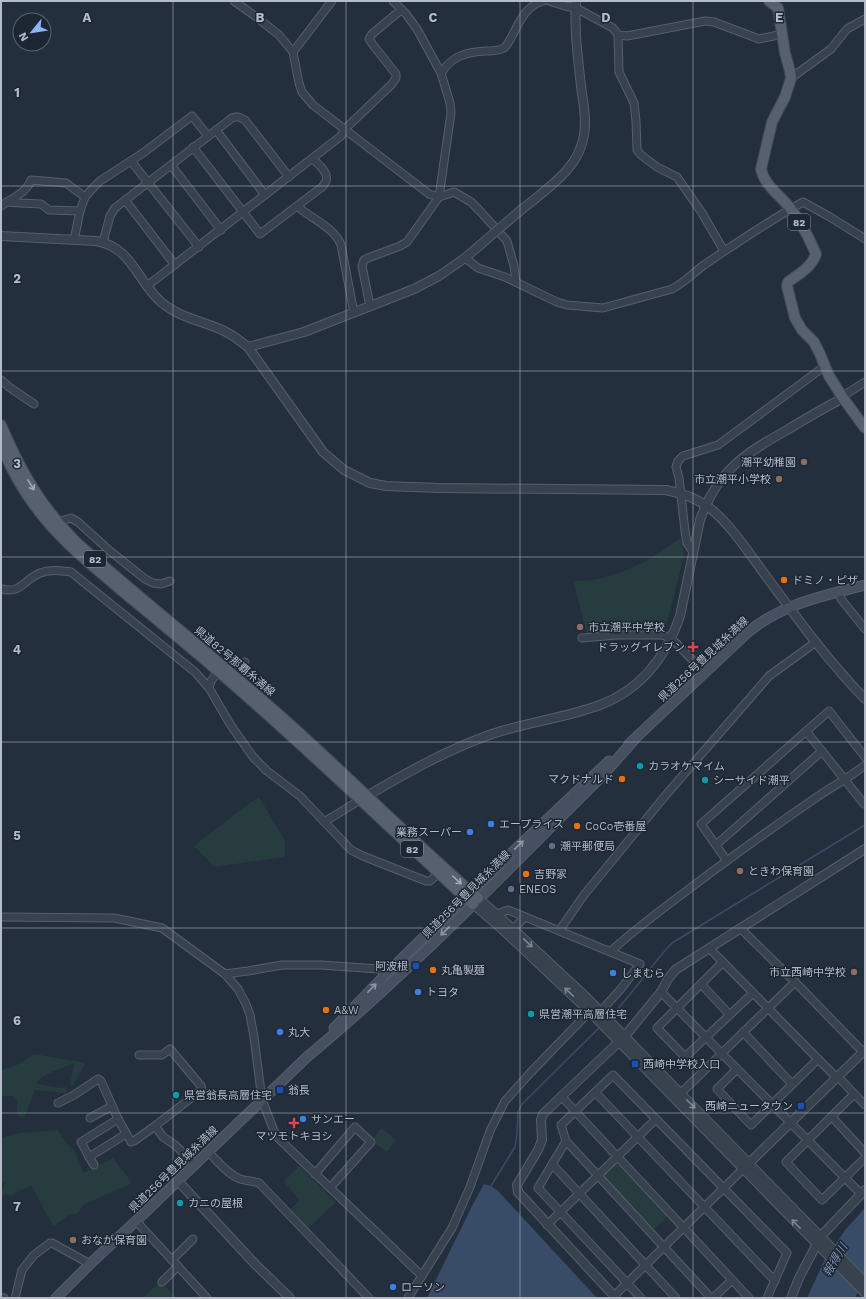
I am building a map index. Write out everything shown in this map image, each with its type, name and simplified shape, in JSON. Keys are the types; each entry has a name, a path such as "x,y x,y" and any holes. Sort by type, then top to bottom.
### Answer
{"main road":[{"name":"82","path":"769,1 778,8 791,78 785,97 772,122 761,169 766,182 791,209 816,254 814,259 807,267 788,282 787,286 795,318 802,330 814,342 825,366 843,398 865,428"},
{"name":"県道82号那覇糸満線","path":"1,425 24,475 56,526"},
{"name":"県道82号那覇糸満線","path":"1,444 18,482 32,504 231,677 305,738 364,798 441,871 472,897"},
{"name":"県道256号豊見城糸満線","path":"56,1298 307,1057 395,980 472,897 599,770 634,740 753,628 775,613 789,607 865,585"},
{"name":"県道256号豊見城糸満線","path":"307,1057 386,974 472,897"}],"street":[{"path":"234,1 256,16 279,35 293,52 299,83 306,98 313,105 429,194 439,196 454,192 471,202 507,241 514,266 516,282"},
{"path":"293,52 332,1"},
{"path":"370,306 362,266 364,260 407,242 439,196 451,113 450,103 440,73 417,29 406,14 393,1"},
{"path":"440,73 446,65 461,55 476,52 495,51 504,48 527,10 543,1"},
{"path":"549,1 565,6 576,4 612,28 618,35 619,72 634,103 637,150 657,167 677,176 702,213 724,252"},
{"path":"248,347 304,332 414,289 439,276 465,258 557,181 568,170 575,159 585,134 585,117 576,44 576,4"},
{"path":"147,286 341,136 344,130 392,84 396,78 396,74 369,39 372,34 401,10"},
{"path":"791,78 831,49 847,29 865,18"},
{"path":"618,35 627,36 705,21 714,22 759,39 783,34"},
{"path":"74,240 80,211 86,197 100,181 131,161 192,116 208,136"},
{"path":"104,242 110,216 115,208 235,116 245,120 289,177"},
{"path":"216,130 265,195"},
{"path":"194,147 260,234 322,187 326,180 326,175 318,162 312,159"},
{"path":"131,161 199,247"},
{"path":"171,165 221,230"},
{"path":"4,204 29,186 31,180 66,183 86,197"},
{"path":"125,200 175,265"},
{"path":"465,258 478,268 516,282 557,302 582,307 603,308 672,290 700,268 803,202 865,239"},
{"path":"4,204 41,204 50,210 80,211"},
{"path":"298,206 334,232 339,238 354,313"},
{"path":"1,236 104,242 124,254 161,303 182,315 223,330 237,338 248,347 323,452 344,470 370,483 386,486 440,488 666,490 696,499 718,515 726,524 816,642 853,687 865,699"},
{"path":"693,552 687,543 679,478 676,467 678,461 683,456 718,445 825,366"},
{"path":"1,380 34,404"},
{"path":"324,822 390,782 441,755 473,741 494,733 587,709 608,702 630,689 657,664 671,639 680,616 700,520 705,505 727,472 742,457 758,446 843,398 846,394 865,382"},
{"path":"56,526 61,521 71,518 78,522 110,551 145,579 153,583 161,584 170,581"},
{"path":"1,589 18,589 38,574 47,571 56,570 71,572 195,672 209,688 230,724 266,771 300,796 351,850 426,881 430,881 441,871"},
{"path":"839,592 841,599 865,628"},
{"path":"582,638 617,635 664,635 671,639 704,673"},
{"path":"559,931 584,896 664,796 768,676 816,642"},
{"path":"231,677 245,662"},
{"path":"209,688 211,681 221,668"},
{"path":"727,861 701,824 829,711 865,757"},
{"path":"806,732 864,804 865,803"},
{"path":"716,845 822,751"},
{"path":"610,952 634,930 727,861 865,766"},
{"path":"740,928 864,1052 645,1265 615,1297 518,1192 517,1185 538,1150 542,1140 541,1120 544,1114 622,1039 661,992 668,979 676,970 740,928 864,853"},
{"path":"472,897 497,914 513,928 622,1039 749,1163 821,1236 826,1248 865,1293"},
{"path":"472,897 502,929 597,1013"},
{"path":"408,1298 452,1228 470,1188 490,1131 505,1101 531,1072 597,1013 620,990 640,964 508,910 497,914"},
{"path":"1,917 114,918 162,928 225,974 238,988 250,1015 262,1100 276,1136 422,1276"},
{"path":"513,928 525,917"},
{"path":"709,948 865,1105"},
{"path":"723,962 657,1028 685,1057 753,993"},
{"path":"225,974 248,972 282,964 379,969 386,974"},
{"path":"680,1094 795,982"},
{"path":"701,984 729,1014"},
{"path":"661,992 844,1178 863,1192 821,1236 799,1278 791,1298"},
{"path":"743,1032 792,1084"},
{"path":"622,1039 743,1169 817,1244 826,1248 865,1282"},
{"path":"58,1103 74,1095 98,1079 101,1082 126,1134 131,1142 134,1142 202,1088 170,1049 162,1055 140,1055"},
{"path":"737,1069 717,1089 751,1125 818,1059"},
{"path":"732,1280 712,1298 566,1141 561,1125 613,1075 787,1253 768,1298"},
{"path":"595,1092 775,1281"},
{"path":"854,1094 786,1162 822,1200 865,1158"},
{"path":"562,1096 749,1298"},
{"path":"90,1118 112,1106"},
{"path":"832,1117 865,1153"},
{"path":"547,1225 656,1119"},
{"path":"94,1165 81,1142 118,1120"},
{"path":"155,1126 163,1137 175,1145 195,1164"},
{"path":"315,1174 355,1127 372,1142 330,1188"},
{"path":"89,1157 126,1134"},
{"path":"566,1141 538,1188 641,1298"},
{"path":"208,1152 236,1177 259,1183 369,1298"},
{"path":"552,1164 676,1298"},
{"path":"178,1181 255,1264 290,1298"},
{"path":"136,1221 207,1298"},
{"path":"172,1260 193,1239"},
{"path":"15,1298 22,1270 34,1255 50,1243 90,1264"},
{"path":"162,1282 178,1266"}],"green space":[{"path":"679,539 682,539 684,556 665,627 626,628 587,633 573,581 601,578 629,569 642,563"},
{"path":"259,797 285,841 285,857 214,867 194,846"},
{"path":"34,1054 85,1063 72,1086 70,1085 74,1063 49,1073 36,1082 37,1084 60,1088 66,1087 67,1092 35,1090 24,1118 17,1115 17,1100 14,1096 1,1096 1,1070 15,1066"},
{"path":"381,1128 396,1140 387,1152 372,1141"},
{"path":"57,1130 74,1150 84,1173 113,1158 132,1183 83,1205 78,1213 70,1215 53,1226 31,1185 12,1195 5,1194 1,1196 1,1192 6,1183 1,1180 1,1138 20,1133"},
{"path":"617,1160 669,1215 653,1230 601,1176"},
{"path":"299,1166 336,1202 307,1229 289,1211 300,1200 284,1182"},
{"path":"160,1282 177,1298 143,1298"}],"water":[{"path":"484,1184 491,1186 498,1191 597,1298 427,1298"},
{"name":"報得川","path":"865,1208 865,1276 855,1298 807,1298 825,1259 846,1229"}],"waterway":[{"path":"610,1017 672,943 865,825"},
{"path":"491,1186 515,1147 518,1112 522,1104 601,1026"}],"place":[{"name":"潮平幼稚園","path":"804,462"},
{"name":"市立潮平小学校","path":"779,479"},
{"name":"ドミノ・ピザ","path":"784,580"},
{"name":"市立潮平中学校","path":"580,627"},
{"name":"ドラッグイレブン","path":"693,647"},
{"name":"カラオケマイム","path":"640,766"},
{"name":"マクドナルド","path":"622,779"},
{"name":"シーサイド潮平","path":"705,780"},
{"name":"エープライス","path":"491,824"},
{"name":"CoCo壱番屋","path":"577,826"},
{"name":"業務スーパー","path":"470,832"},
{"name":"潮平郵便局","path":"552,846"},
{"name":"ときわ保育園","path":"740,871"},
{"name":"吉野家","path":"526,874"},
{"name":"ENEOS","path":"511,889"},
{"name":"阿波根","path":"416,966"},
{"name":"丸亀製麺","path":"433,970"},
{"name":"市立西崎中学校","path":"854,972"},
{"name":"しまむら","path":"613,973"},
{"name":"トヨタ","path":"418,992"},
{"name":"A&W","path":"326,1010"},
{"name":"県営潮平高層住宅","path":"531,1014"},
{"name":"丸大","path":"280,1032"},
{"name":"西崎中学校入口","path":"635,1064"},
{"name":"翁長","path":"280,1090"},
{"name":"県営翁長高層住宅","path":"176,1095"},
{"name":"西崎ニュータウン","path":"801,1106"},
{"name":"サンエー","path":"303,1119"},
{"name":"マツモトキヨシ","path":"294,1123"},
{"name":"カニの屋根","path":"180,1203"},
{"name":"おなが保育園","path":"73,1240"},
{"name":"ローソン","path":"393,1287"}]}
